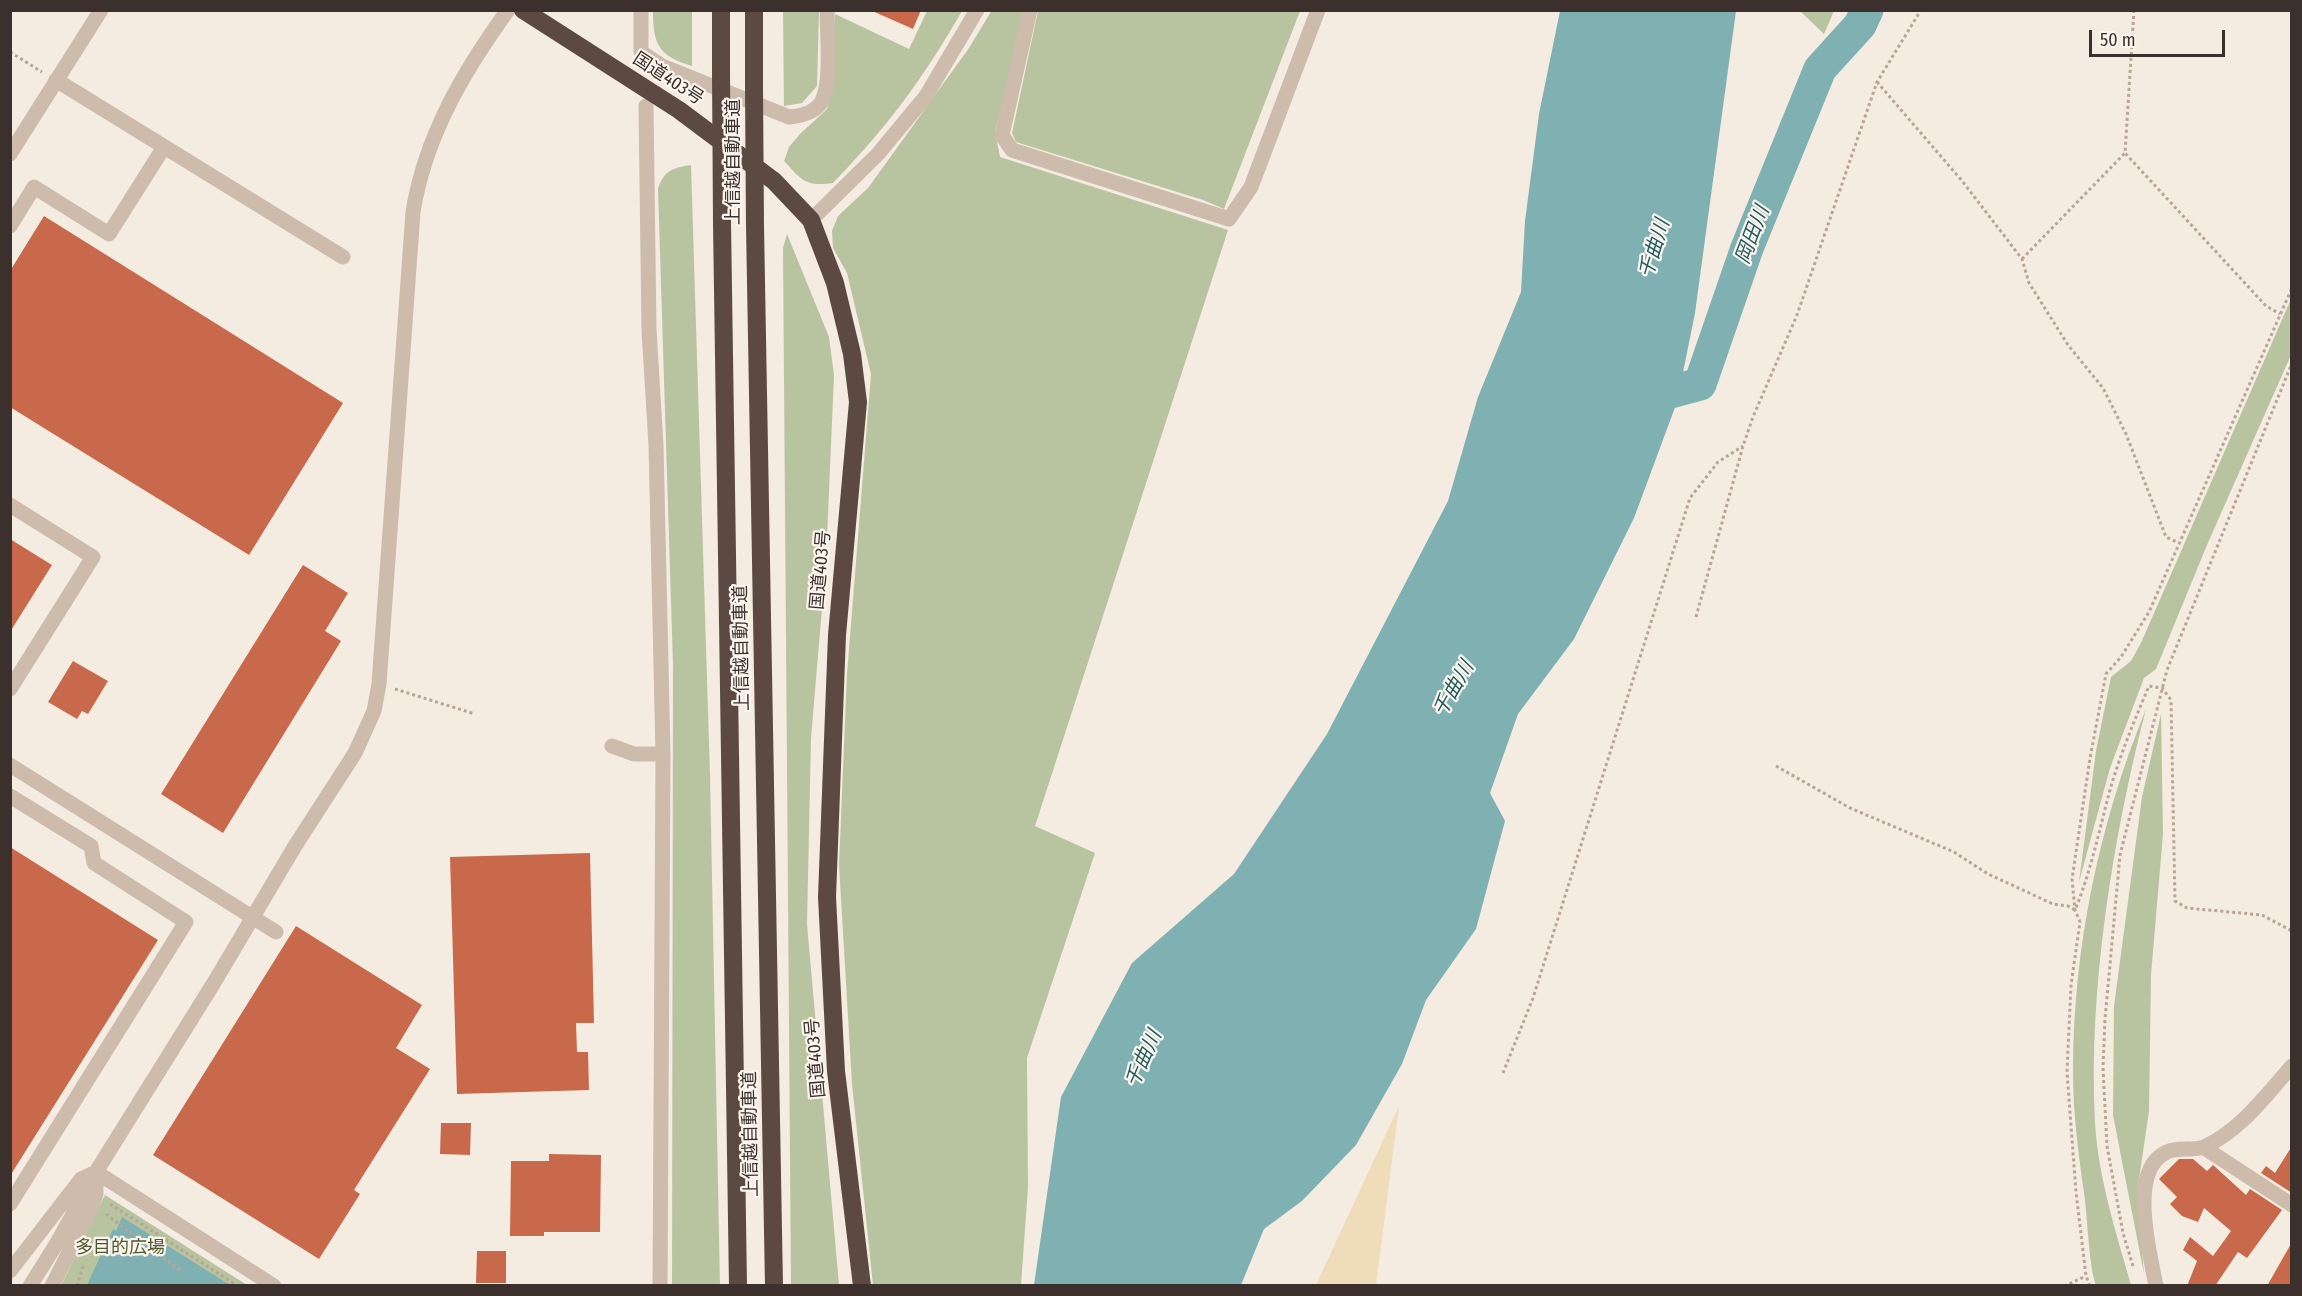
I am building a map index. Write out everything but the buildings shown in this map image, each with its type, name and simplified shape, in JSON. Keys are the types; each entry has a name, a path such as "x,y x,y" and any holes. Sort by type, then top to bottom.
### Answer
{"highway":[{"name":"国道403号","path":"523,10 715,136 774,181 811,220 835,283 852,354 858,402 837,635 827,897 836,1071 862,1286"},
{"name":"上信越自動車道","path":"721,10 722,223 738,1286"},
{"name":"上信越自動車道","path":"754,10 755,226 774,1286"}],"street":[{"path":"10,154 101,10"},
{"path":"30,1286 57,1243 96,1172 295,846 355,753 374,711 379,684 417,185 434,133 447,107 508,10"},
{"path":"642,10 641,52 662,66 789,117 802,116 822,103 826,88 827,10"},
{"path":"811,220 878,154 926,96 977,10"},
{"path":"1030,10 1002,135 1012,150 1229,219 1251,187 1318,10"},
{"path":"56,80 343,257"},
{"path":"646,106 649,330 656,445 663,754 660,1286"},
{"path":"10,225 34,187 109,234 164,147"},
{"path":"10,505 93,557 10,689"},
{"path":"612,746 634,754 663,754"},
{"path":"10,765 276,932"},
{"path":"10,796 91,846 94,863 186,922 10,1204"},
{"path":"2156,1286 2144,1201 2146,1175 2154,1163 2167,1152 2203,1147 2238,1124 2292,1066"},
{"path":"2203,1147 2292,1205"},
{"path":"52,1286 96,1194 96,1172"},
{"path":"10,1271 81,1179 96,1172"},
{"path":"96,1172 274,1286"}],"path":[{"path":"1696,617 1743,446 1797,315 1878,82 1920,10"},
{"path":"2022,259 2125,153 2134,10"},
{"path":"10,52 56,80"},
{"path":"1878,82 1963,182 2022,259 2029,282 2068,345 2103,388 2126,434 2166,537 2179,543"},
{"path":"2125,153 2265,306 2280,314"},
{"path":"2090,1286 2086,1276 2076,1192 2067,1072 2071,985 2080,922 2075,910 2072,879 2106,674 2121,657 2149,612 2292,288"},
{"path":"2136,1275 2123,1233 2107,1146 2103,1068 2105,1019 2120,855 2162,688 2284,378 2292,363"},
{"path":"2284,378 2292,373"},
{"path":"1503,1073 1533,999 1690,498 1718,462 1743,446"},
{"path":"379,684 475,714"},
{"path":"2075,910 2087,879 2111,788 2149,686 2162,688 2171,700 2175,901 2187,908 2262,915 2292,932"},
{"path":"1776,766 1850,808 1954,852 1988,874 2053,904 2068,906 2075,910"},
{"path":"96,1194 238,1286"},
{"path":"111,1204 106,1215 180,1270"},
{"path":"2064,1286 2086,1276"}],"green space":[{"path":"992,10 1026,11 995,131 1000,157 1228,230 1035,826 1095,853 1027,1058 1028,1187 1021,1285 873,1285 852,1084 839,865 847,674 871,374 847,273 833,248 832,231 838,216 868,188 969,48"},
{"path":"653,11 692,11 692,66 672,58 660,48 654,33"},
{"path":"783,11 819,11 817,86 802,103 784,106"},
{"path":"927,11 962,11 904,101 871,142 833,183 816,184 805,181 784,161 789,147 827,109 834,83 832,56 835,14 909,49"},
{"path":"1038,11 1300,11 1224,209 1203,200 1016,142 1012,133"},
{"path":"1800,11 1834,11 1824,34"},
{"path":"691,165 710,775 720,1286 672,1285 673,665 658,189 663,178 670,171"},
{"path":"787,234 829,337 834,375 826,561 811,738 807,924 839,1285 791,1285 783,248"},
{"path":"2291,299 2291,355 2207,545 2156,669 2144,678 2110,768 2079,882 2096,751 2111,677 2131,661 2141,643"},
{"path":"2146,709 2123,809 2114,861 2099,967 2095,1020 2094,1072 2097,1143 2108,1204 2131,1285 2096,1285 2090,1257 2074,1105 2074,1026 2084,933 2102,842 2129,753"},
{"path":"2161,714 2163,834 2151,975 2149,1111 2137,1193 2144,1274 2113,1115 2114,1006 2142,797"},
{"name":"多目的広場","path":"105,1195 247,1285 61,1286"}],"sand":[{"path":"1399,1106 1376,1285 1316,1285"}],"water":[{"name":"千曲川","path":"1560,11 1736,11 1695,313 1677,402 1634,518 1574,639 1518,714 1490,793 1505,821 1476,929 1426,1000 1402,1064 1356,1145 1302,1201 1264,1229 1241,1285 1034,1285 1061,1097 1132,963 1234,874 1327,734 1448,501 1478,397 1521,292 1525,221 1539,114"},
{"path":"122,1217 230,1285 87,1285 113,1229 116,1231"}],"waterway":[{"name":"岡田川","path":"1637,401 1700,384 1747,248 1820,69 1860,25 1867,10"}]}
